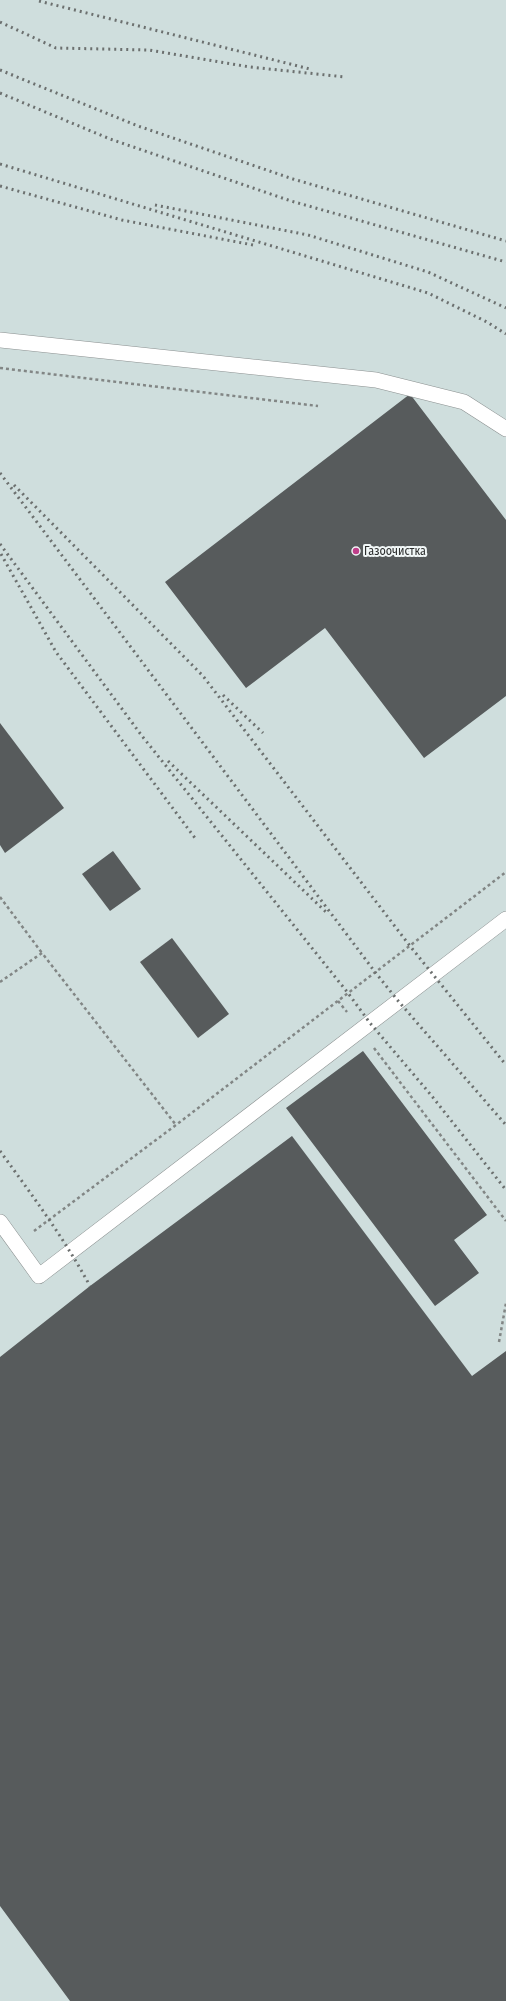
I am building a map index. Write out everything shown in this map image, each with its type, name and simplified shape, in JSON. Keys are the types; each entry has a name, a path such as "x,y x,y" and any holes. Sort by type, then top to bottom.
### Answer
{"lane":[{"path":"0,340 376,380 464,402 506,429"},
{"path":"0,1222 40,1276 506,919"}],"path":[{"path":"0,368 318,406"},
{"path":"28,1235 176,1125 506,872"},
{"path":"0,897 176,1125"},
{"path":"0,982 42,953"},
{"path":"338,1001 506,1221"},
{"path":"499,1342 506,1303"}],"shaded area":[{"path":"0,0 506,0 506,2001 0,2001"}],"building":[{"name":"Газоочистка","path":"410,394 506,520 506,696 424,758 325,628 246,688 165,582"},
{"path":"0,723 64,808 5,853 0,845"},
{"path":"113,851 141,889 110,911 82,874"},
{"path":"172,938 229,1014 198,1038 140,962"},
{"path":"363,1051 487,1215 454,1240 479,1273 435,1306 286,1108"},
{"path":"292,1136 472,1376 506,1351 506,2001 70,2001 0,1906 0,1357 90,1286"}],"railway":[{"path":"39,1 310,69"},
{"path":"0,22 56,48 149,50 250,67 345,77"},
{"path":"0,70 138,126 293,179 506,241"},
{"path":"0,93 110,139 291,201 506,262"},
{"path":"0,164 428,293 487,322 506,334"},
{"path":"0,186 122,220 253,245"},
{"path":"155,205 308,235 428,272 506,308"},
{"path":"0,473 375,972 399,1002 506,1125"},
{"path":"14,485 203,676 410,946 506,1065"},
{"path":"0,544 142,736 348,993 370,1023 431,1095 506,1190"},
{"path":"1,554 56,652 195,838"},
{"path":"223,695 263,733"},
{"path":"168,761 326,912"},
{"path":"0,1151 59,1234 90,1286"}],"place":[{"name":"Газоочистка","path":"356,551"}]}
